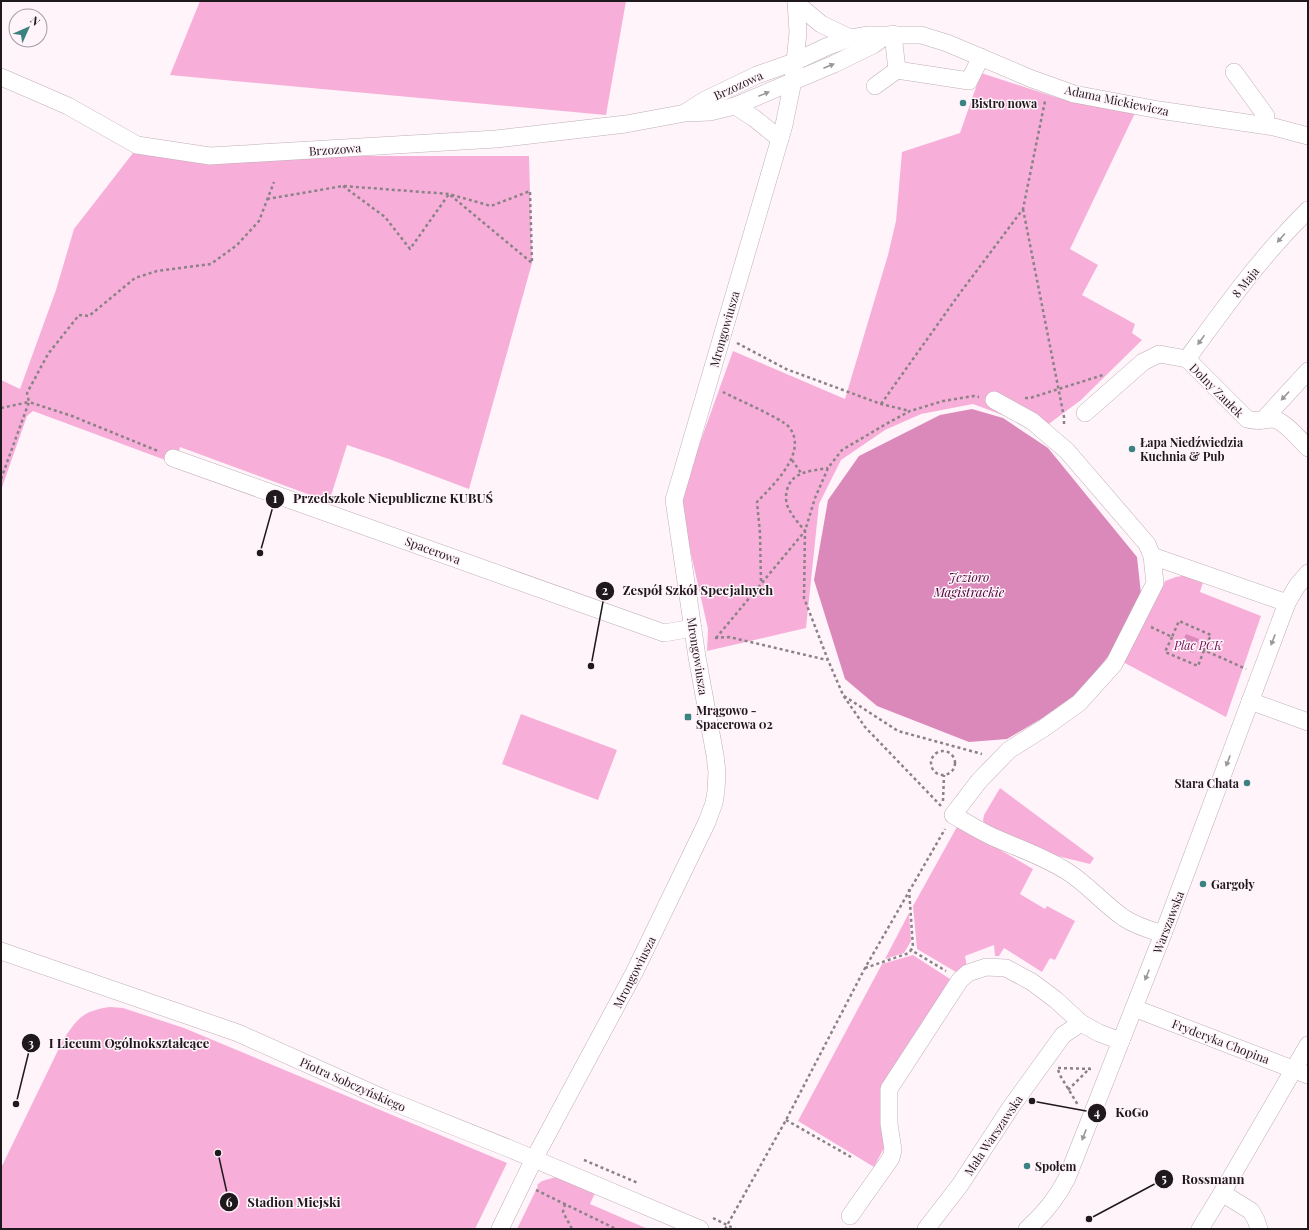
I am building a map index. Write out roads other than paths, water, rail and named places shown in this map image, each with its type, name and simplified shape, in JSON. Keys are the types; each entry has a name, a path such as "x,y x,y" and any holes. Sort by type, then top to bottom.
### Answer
{"street":[{"path":"796,3 821,24 850,38"},
{"name":"Mrongowiusza","path":"500,1229 534,1159 634,973 707,822 714,803 717,772 715,755 697,657 674,500 787,112 793,81 798,32 796,3"},
{"path":"793,81 840,61 873,45 889,35 897,70"},
{"name":"Adama Mickiewicza","path":"794,62 826,47 858,36 921,35 1074,94 1159,110 1274,127 1308,136"},
{"path":"875,86 897,70 969,81 981,57"},
{"name":"Brzozowa","path":"685,113 705,100 757,75 794,62"},
{"path":"1234,72 1266,116"},
{"name":"Brzozowa","path":"1,77 68,106 137,145 210,156 496,139 626,124 685,113 710,112 735,106 793,81"},
{"path":"735,106 754,118 780,139"},
{"name":"8 Maja","path":"1187,360 1243,283 1291,226 1308,210"},
{"path":"1085,413 1143,362 1159,354 1187,360"},
{"name":"Dolny Zaułek","path":"1187,360 1247,419 1254,422 1273,419 1281,422 1308,448"},
{"path":"1263,420 1308,371"},
{"path":"994,400 1032,421 1067,451 1147,544 1152,556 1155,583 1114,664 1080,703 1009,750 980,781 953,815 992,836 1049,861 1068,872 1088,887 1124,918 1140,926 1163,934"},
{"name":"Spacerowa","path":"173,458 664,633 693,628"},
{"path":"1152,556 1287,603"},
{"name":"Warszawska","path":"1027,1229 1046,1212 1060,1193 1067,1178 1163,934 1287,603 1297,586 1308,573"},
{"path":"1250,701 1308,722"},
{"name":"Piotra Sobczyńskiego","path":"1,951 238,1034 383,1098 508,1148 700,1229"},
{"path":"850,1216 890,1158 893,1150 890,1124 889,1089 960,980 968,973 986,967 1006,968 1032,982 1056,1000 1081,1023 1099,1033 1121,1041"},
{"name":"Fryderyka Chopina","path":"1134,1008 1301,1072"},
{"name":"Mała Warszawska","path":"926,1229 960,1184 1011,1107 1063,1035 1081,1023"},
{"path":"1200,1229 1301,1072 1308,1045"},
{"path":"1222,1193 1251,1210 1259,1229"}],"water":[{"name":"Jezioro Magistrackie","path":"972,409 1003,418 1048,448 1137,557 1141,594 1116,646 1082,690 1041,719 1007,739 969,742 877,706 845,679 814,580 828,500 859,456 940,415"},
{"path":"1186,634 1199,639 1193,653 1180,647"}],"place":[{"name":"Bistro nowa","path":"963,103"},
{"name":"Łapa Niedźwiedzia Kuchnia & Pub","path":"1132,449"},
{"name":"Przedszkole Niepubliczne KUBUŚ","path":"260,553"},
{"name":"Zespół Szkół Specjalnych","path":"591,666"},
{"name":"Mrągowo - Spacerowa 02","path":"688,717"},
{"name":"Stara Chata","path":"1247,783"},
{"name":"Gargoły","path":"1203,884"},
{"name":"KoGo","path":"1032,1101"},
{"name":"I Liceum Ogólnokształcące","path":"16,1104"},
{"name":"Stadion Miejski","path":"218,1153"},
{"name":"Społem","path":"1027,1166"},
{"name":"Rossmann","path":"1089,1219"}],"park label":[{"name":"Plac PCK","path":"1198,645"}]}
